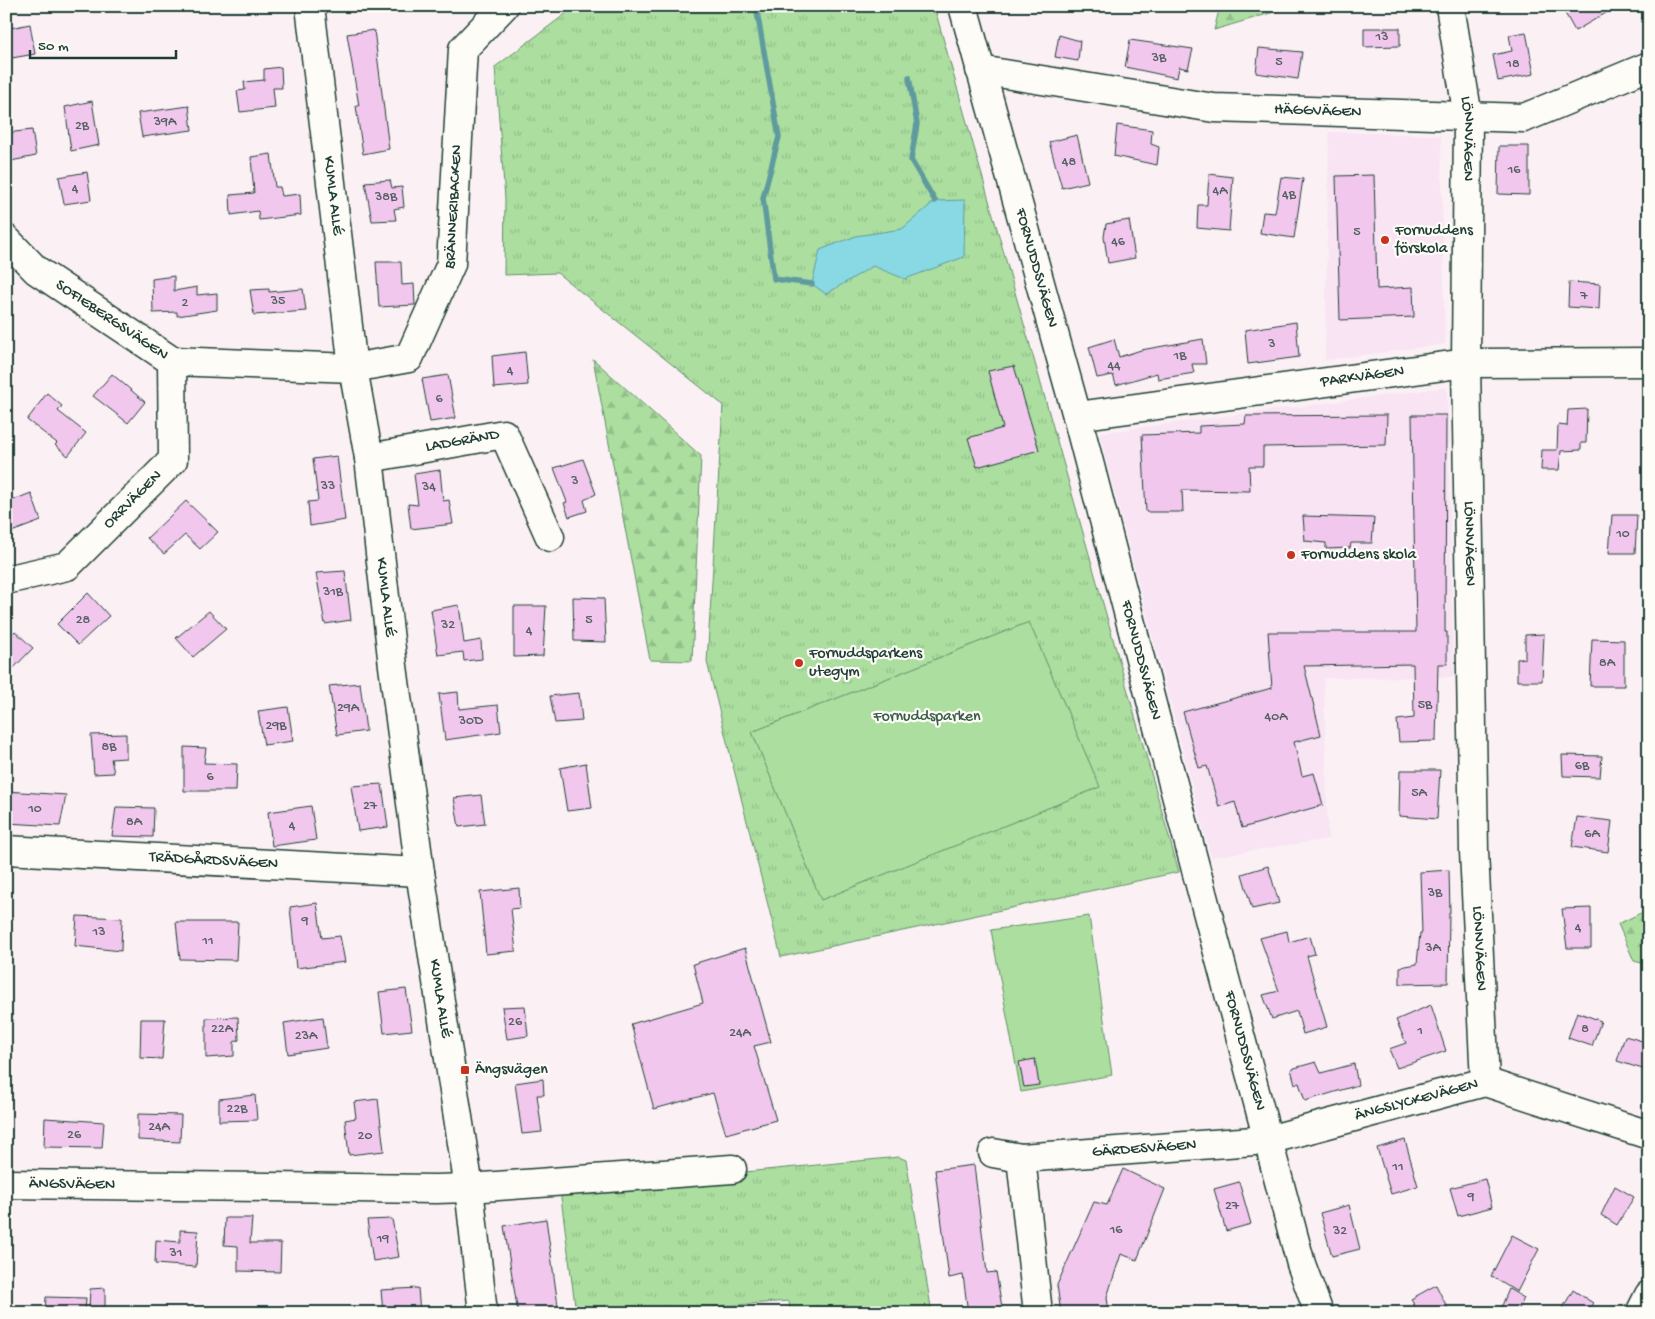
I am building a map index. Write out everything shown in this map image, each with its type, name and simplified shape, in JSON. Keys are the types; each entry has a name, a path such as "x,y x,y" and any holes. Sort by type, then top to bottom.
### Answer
{"street":[{"name":"KUMLA ALLÉ","path":"310,6 353,368 370,458 393,666 420,872 469,1188 483,1313"},
{"name":"BRÄNNERIBACKEN","path":"353,368 409,358 451,264 464,49 504,6"},
{"name":"FORNUDDSVÄGEN","path":"963,6 1077,416 1301,1264 1319,1313"},
{"name":"LÖNNVÄGEN","path":"1450,6 1468,117 1466,363 1474,851 1485,1082"},
{"name":"HÄGGVÄGEN","path":"980,70 1214,108 1524,118 1649,66"},
{"name":"SOFIEBERGSVÄGEN","path":"6,240 36,270 172,361 353,368"},
{"name":"ORRVÄGEN","path":"6,580 67,566 173,460 172,361"},
{"name":"PARKVÄGEN","path":"1077,416 1466,363 1649,362"},
{"name":"LADGRÄND","path":"370,458 504,434 550,537"},
{"name":"TRÄDGÅRDSVÄGEN","path":"6,850 420,872"},
{"name":"ÄNGSLYCKEVÄGEN","path":"1268,1140 1485,1082 1649,1135"},
{"name":"GÄRDESVÄGEN","path":"993,1153 1021,1158 1268,1140"},
{"path":"1021,1158 1038,1313"},
{"path":"469,1188 732,1169"},
{"name":"ÄNGSVÄGEN","path":"6,1184 469,1188"},
{"path":"1640,1313 1649,1295"}],"shaded area":[{"name":"Fornuddens förskola","path":"1329,132 1441,135 1445,344 1325,360"},
{"name":"Fornuddens skola","path":"1447,387 1454,677 1324,678 1328,839 1211,857 1099,433"}],"green space":[{"name":"Fornuddsparken","path":"576,6 934,6 1179,872 781,957 707,662 723,405 557,273 504,275 505,199 495,67"},
{"path":"1220,6 1294,6 1214,30"},
{"path":"593,359 701,456 692,661 650,660"},
{"path":"1029,622 1100,787 821,900 752,732"},
{"path":"1649,909 1649,965 1634,961 1618,924"},
{"path":"1089,916 1112,1075 1021,1092 991,930"},
{"path":"899,1157 906,1160 932,1313 790,1313 789,1301 713,1307 714,1313 576,1313 560,1190"}],"water":[{"path":"965,200 964,257 905,279 873,266 826,294 812,284 820,250 856,236 902,229 935,201"}],"building":[{"path":"1561,6 1618,6 1575,31"},
{"path":"30,24 35,54 6,59 6,29"},
{"path":"1364,28 1400,28 1400,46 1364,47"},
{"path":"374,30 389,149 363,154 356,106 359,106 347,34"},
{"path":"1526,32 1534,74 1498,81 1493,55 1512,51 1509,35"},
{"path":"1059,35 1080,41 1078,61 1055,57"},
{"path":"1130,40 1193,49 1188,69 1179,67 1177,78 1125,67"},
{"path":"1259,48 1302,52 1298,79 1256,73"},
{"path":"281,67 282,88 273,88 275,108 240,112 237,91 245,90 244,82 264,80 264,69"},
{"path":"92,101 99,145 71,151 65,107"},
{"path":"189,106 192,130 142,137 138,113"},
{"path":"1117,125 1152,130 1151,144 1159,147 1157,165 1114,156"},
{"path":"32,130 36,156 6,162 6,133"},
{"path":"1077,135 1088,182 1062,188 1049,142"},
{"path":"1499,146 1529,146 1529,195 1498,194"},
{"path":"271,154 275,187 280,187 282,196 300,194 301,215 259,220 258,211 231,215 230,195 254,193 251,157"},
{"path":"87,172 91,200 64,204 59,177"},
{"path":"1209,174 1233,177 1229,231 1197,228 1198,205 1207,205"},
{"path":"1374,175 1377,289 1413,287 1414,317 1340,320 1336,176"},
{"path":"1281,177 1303,179 1294,238 1260,233 1263,212 1275,213"},
{"path":"390,180 392,188 402,187 404,207 394,209 396,220 372,221 365,182"},
{"path":"1129,220 1135,258 1108,263 1104,237 1106,224"},
{"path":"376,262 401,262 402,285 414,284 415,305 379,307"},
{"path":"174,276 174,291 197,287 197,295 217,293 217,310 177,316 177,312 153,313 152,279"},
{"path":"1569,282 1600,284 1599,309 1568,307"},
{"path":"269,289 269,292 303,289 306,311 254,315 250,290"},
{"path":"1296,322 1299,357 1248,364 1245,330"},
{"path":"1114,339 1119,357 1141,350 1203,339 1206,364 1192,364 1194,373 1158,379 1157,373 1116,385 1113,375 1097,378 1089,347"},
{"path":"525,352 528,385 494,388 492,356"},
{"path":"1014,366 1039,450 977,467 968,438 1003,428 988,371"},
{"path":"112,374 145,402 128,423 93,396"},
{"path":"448,375 456,418 430,422 422,379"},
{"path":"47,393 62,406 58,411 86,433 68,456 55,445 57,443 27,420"},
{"path":"1587,409 1586,443 1581,443 1581,450 1561,451 1559,470 1541,470 1542,450 1557,450 1558,425 1567,426 1568,410"},
{"path":"1387,415 1386,445 1263,447 1263,466 1249,466 1250,491 1182,490 1183,512 1146,512 1142,435 1199,433 1199,426 1245,424 1246,416"},
{"path":"1412,415 1446,415 1445,632 1447,632 1447,664 1438,664 1436,741 1399,742 1397,720 1414,718 1413,664 1304,666 1321,735 1294,742 1302,776 1314,773 1323,805 1242,828 1235,802 1219,807 1207,766 1199,768 1183,712 1272,688 1268,632 1416,632"},
{"path":"337,456 345,520 310,526 308,502 318,501 313,459"},
{"path":"583,459 596,494 584,500 587,511 569,517 564,503 567,502 554,468"},
{"path":"440,470 443,501 449,500 453,524 411,529 408,504 418,505 414,474"},
{"path":"31,493 41,521 6,534 6,503"},
{"path":"186,501 218,532 200,549 185,535 164,554 147,538"},
{"path":"1612,515 1637,515 1635,553 1609,553"},
{"path":"1303,516 1374,518 1372,543 1351,543 1350,548 1326,549 1326,543 1305,541"},
{"path":"345,571 351,620 325,624 316,573"},
{"path":"88,593 109,616 78,645 57,624"},
{"path":"573,597 604,598 606,642 574,641"},
{"path":"459,605 464,643 481,640 482,659 464,661 463,652 438,655 431,610"},
{"path":"514,606 546,606 543,656 514,657"},
{"path":"209,611 226,629 193,657 176,638"},
{"path":"15,631 33,648 6,676 6,640"},
{"path":"1544,634 1542,681 1517,681 1517,659 1525,658 1525,635"},
{"path":"1592,639 1624,640 1624,686 1590,686"},
{"path":"360,683 366,731 337,735 329,686"},
{"path":"458,692 459,709 498,705 501,732 445,740 439,694"},
{"path":"579,693 582,721 555,723 550,696"},
{"path":"288,707 293,741 264,745 258,711"},
{"path":"126,734 126,758 111,759 114,773 94,774 91,735"},
{"path":"184,747 206,748 204,763 237,764 236,791 184,791"},
{"path":"1562,755 1602,756 1600,777 1563,776"},
{"path":"586,763 592,808 567,811 560,768"},
{"path":"1400,770 1440,770 1437,819 1399,816"},
{"path":"382,784 388,827 358,831 351,786"},
{"path":"6,791 66,795 60,826 6,823"},
{"path":"481,795 485,824 459,827 454,798"},
{"path":"311,806 316,840 272,846 268,812"},
{"path":"116,807 154,808 153,837 112,836"},
{"path":"1577,817 1612,821 1608,852 1572,847"},
{"path":"1268,866 1279,903 1252,909 1242,874"},
{"path":"1449,870 1448,983 1400,984 1400,967 1417,964 1420,933 1422,933 1420,872"},
{"path":"519,888 520,908 511,909 516,951 486,954 480,892"},
{"path":"317,903 322,938 340,936 345,962 296,968 290,907"},
{"path":"1591,908 1591,948 1567,948 1562,909"},
{"path":"77,916 122,918 121,951 75,946"},
{"path":"176,922 238,922 236,960 180,959"},
{"path":"1287,931 1289,942 1310,936 1315,954 1307,956 1327,1027 1303,1034 1297,1011 1272,1019 1263,995 1279,991 1260,938"},
{"path":"745,948 771,1042 754,1046 776,1120 726,1134 713,1093 654,1109 631,1024 703,1003 693,964"},
{"path":"406,989 412,1030 384,1033 379,992"},
{"path":"1431,1005 1446,1051 1397,1068 1389,1049 1406,1043 1396,1020"},
{"path":"525,1006 528,1036 507,1039 502,1007"},
{"path":"1577,1012 1601,1021 1592,1046 1568,1038"},
{"path":"238,1017 239,1040 234,1042 234,1056 206,1058 206,1018"},
{"path":"323,1017 327,1048 288,1054 284,1023"},
{"path":"141,1019 165,1019 162,1059 140,1058"},
{"path":"1625,1036 1649,1043 1649,1071 1617,1061"},
{"path":"1035,1059 1039,1085 1024,1087 1019,1062"},
{"path":"1316,1062 1321,1073 1354,1064 1358,1085 1305,1101 1299,1083 1295,1084 1291,1069"},
{"path":"543,1079 544,1095 537,1095 542,1132 522,1134 515,1083"},
{"path":"255,1095 257,1120 219,1121 219,1099"},
{"path":"378,1099 384,1151 349,1155 345,1120 356,1118 354,1102"},
{"path":"138,1114 181,1115 180,1142 138,1140"},
{"path":"45,1118 104,1122 102,1148 44,1147"},
{"path":"1405,1140 1418,1186 1391,1194 1377,1148"},
{"path":"974,1165 987,1273 996,1272 1003,1313 968,1313 963,1275 949,1278 935,1170"},
{"path":"1123,1169 1165,1189 1137,1260 1121,1254 1107,1297 1109,1313 1061,1313 1057,1285 1094,1202 1107,1205"},
{"path":"1485,1179 1492,1207 1458,1216 1450,1188"},
{"path":"1239,1182 1251,1224 1226,1231 1214,1189"},
{"path":"1615,1186 1634,1197 1617,1225 1601,1215"},
{"path":"1349,1205 1360,1249 1332,1256 1320,1213"},
{"path":"225,1218 252,1218 250,1243 281,1243 280,1272 238,1271 238,1246 224,1245"},
{"path":"392,1219 399,1257 373,1261 367,1220"},
{"path":"546,1219 559,1313 518,1313 504,1226"},
{"path":"180,1230 198,1231 196,1267 155,1264 156,1240 180,1242"},
{"path":"1512,1235 1539,1249 1517,1292 1491,1276"},
{"path":"1436,1285 1450,1313 1418,1313 1411,1299"},
{"path":"105,1288 105,1307 89,1309 90,1289"},
{"path":"418,1288 420,1313 383,1313 381,1290"},
{"path":"1509,1289 1524,1298 1517,1313 1510,1313 1501,1308"},
{"path":"1573,1290 1593,1303 1587,1313 1560,1313"},
{"path":"46,1297 86,1298 85,1313 45,1313"}],"waterway":[{"path":"756,6 779,137 763,198 774,279 812,284"},
{"path":"909,77 917,124 911,160 935,201"}],"place":[{"name":"Fornuddens förskola","path":"1385,240"},
{"name":"Fornuddens skola","path":"1291,555"},
{"name":"Fornuddsparkens utegym","path":"799,663"},
{"name":"Ängsvägen","path":"465,1070"}]}
